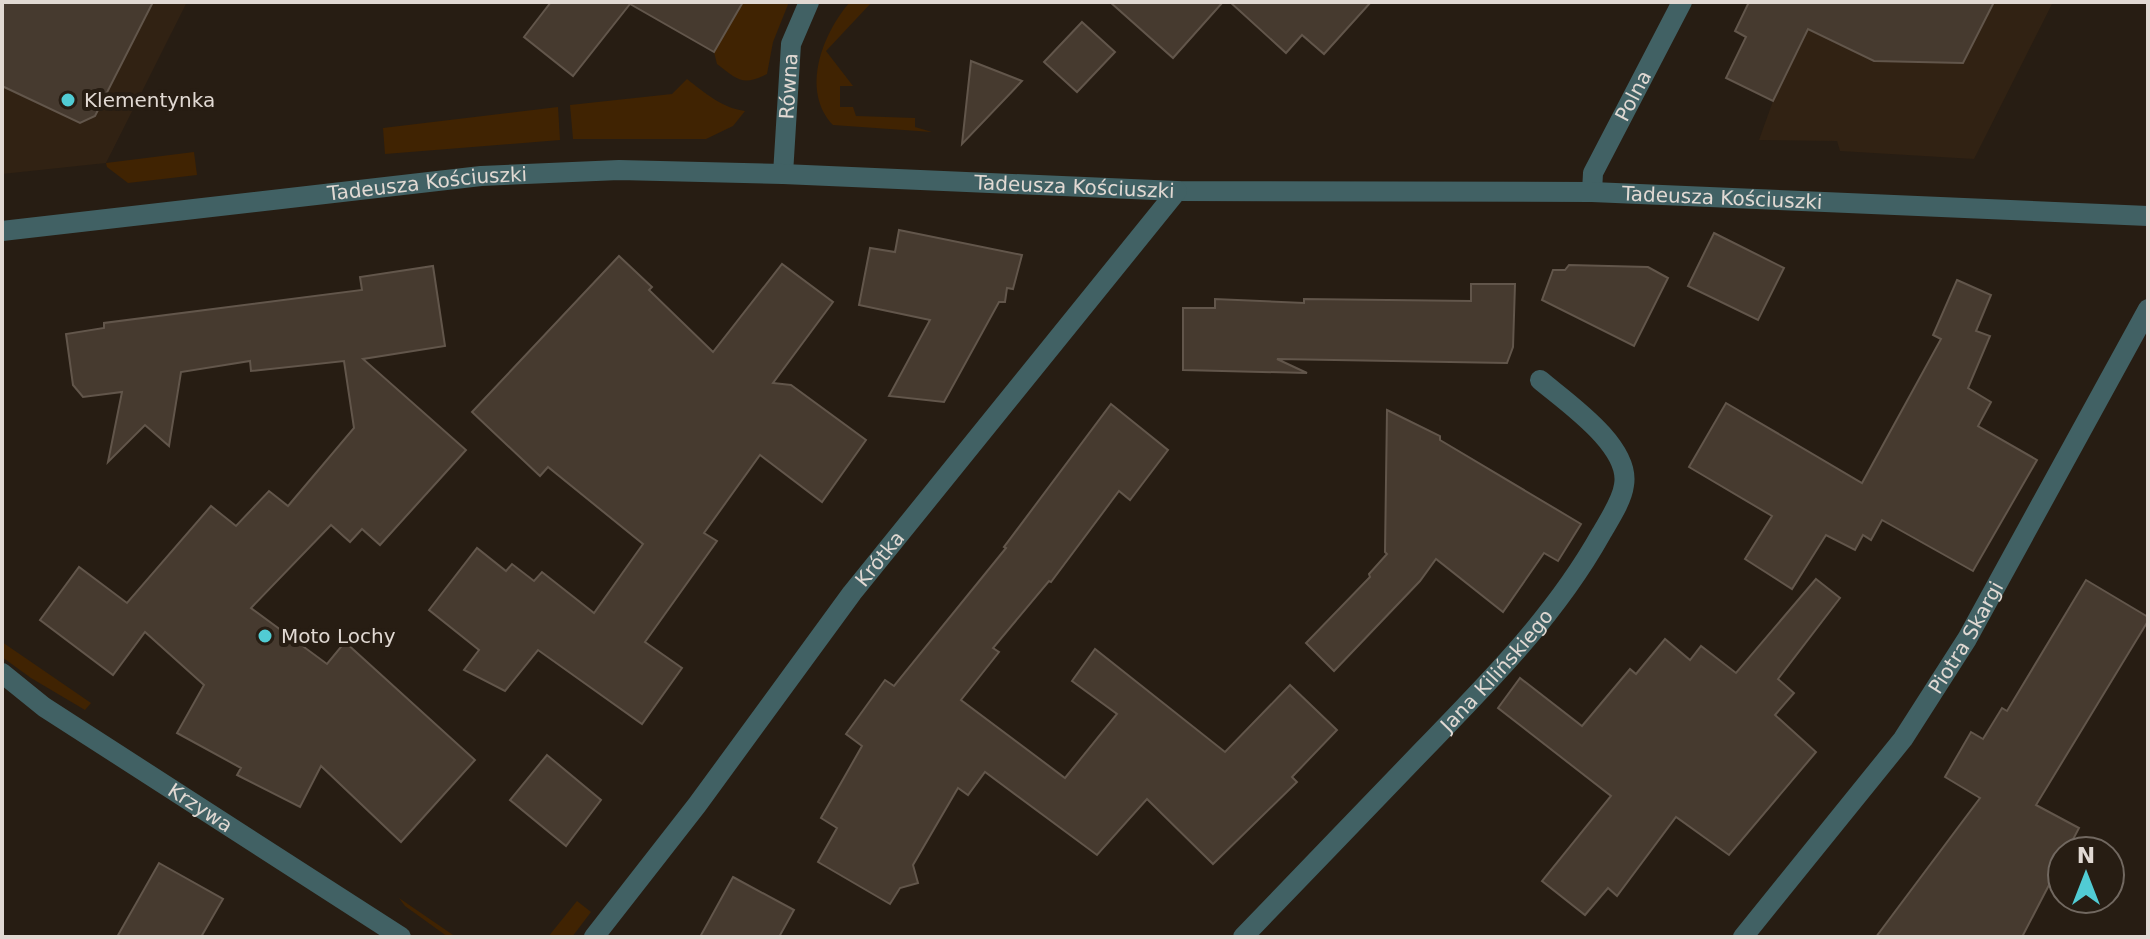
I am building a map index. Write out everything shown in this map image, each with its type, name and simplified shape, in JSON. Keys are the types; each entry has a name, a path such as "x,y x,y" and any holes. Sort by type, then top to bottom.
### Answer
{"street":[{"name":"Równa","path":"783,174 791,44 809,2"},
{"name":"Polna","path":"1592,192 1593,173 1682,2"},
{"name":"Tadeusza Kościuszki","path":"2,231 481,176 619,170 1177,191 1592,192 2148,216"},
{"name":"Krótka","path":"594,937 697,805 852,593 1177,191"},
{"name":"Piotra Skargi","path":"1743,937 1903,739 1967,639 2148,309"},
{"name":"Jana Kilińskiego","path":"1243,937 1500,671 1582,568 1610,518 1625,484 1621,460 1595,427 1540,380"},
{"name":"Krzywa","path":"2,673 44,707 401,937"}],"shaded area":[{"path":"2,2 187,2 106,163 2,174"},
{"path":"743,2 789,2 773,42 767,74 745,81 717,64 714,52"},
{"path":"850,2 872,2 826,51 853,86 840,86 840,107 853,107 856,116 915,118 915,127 932,132 833,125 823,111 818,95 819,62 831,29"},
{"path":"1821,2 2053,2 1974,159 1840,151 1837,141 1759,140 1773,101"},
{"path":"687,79 721,103 745,111 733,126 706,139 573,139 570,105 672,94"},
{"path":"558,107 560,140 385,154 383,128"},
{"path":"194,152 197,175 128,183 106,163"},
{"path":"2,642 91,703 85,710 31,678 2,657"},
{"path":"399,898 456,937 448,937 405,906"},
{"path":"577,901 591,912 572,937 548,937"}],"building":[{"path":"2,2 153,2 95,116 80,123 2,86"},
{"path":"551,2 743,2 714,52 630,4 573,76 524,37"},
{"path":"1110,2 1223,2 1173,58"},
{"path":"1230,2 1371,2 1324,54 1302,35 1286,53"},
{"path":"1749,2 1994,2 1963,63 1874,61 1808,29 1773,101 1726,78 1746,37 1735,31"},
{"path":"1082,22 1115,52 1077,92 1044,62"},
{"path":"971,61 1022,81 962,144"},
{"path":"899,230 1022,255 1013,289 1007,288 1005,302 999,302 944,402 889,396 930,320 859,305 870,248 895,252"},
{"path":"1714,233 1784,268 1758,320 1688,286"},
{"path":"619,256 713,352 782,264 833,302 773,383 791,385 866,440 822,502 760,455 704,533 717,541 645,642 682,668 642,724 538,650 505,691 464,670 479,650 429,610 477,548 506,571 512,564 534,581 542,572 594,613 643,544 548,467 540,476 472,412"},
{"path":"1569,265 1648,267 1668,278 1634,346 1542,300 1553,270 1565,270"},
{"path":"433,266 445,346 363,359 466,450 380,545 362,529 350,542 331,525 251,608 327,664 345,642 475,760 401,842 321,766 300,807 237,775 241,768 177,733 204,685 145,632 113,675 40,620 79,567 127,603 211,506 236,526 269,491 288,506 354,428 344,361 251,371 250,361 181,372 169,446 145,425 108,462 122,392 83,397 73,385 66,334 104,328 104,323 362,290 360,277"},
{"path":"1957,280 1991,295 1976,331 1990,336 1968,388 1991,402 1978,426 2037,460 1973,571 1882,520 1871,540 1863,535 1855,550 1826,535 1792,589 1745,559 1772,516 1689,467 1726,403 1862,483 1941,339 1933,335"},
{"path":"1471,284 1515,284 1513,347 1507,363 1277,359 1307,373 1183,370 1183,308 1215,308 1215,299 1304,303 1304,299 1471,301"},
{"path":"1111,404 1168,450 1130,500 1119,491 1051,582 993,648 999,652 961,700 1065,778 1117,714 1072,681 1095,649 1225,752 1290,685 1337,730 1292,777 1297,782 1213,864 1147,799 1097,855 985,772 968,795 958,788 913,865 918,883 900,888 890,904 818,862 837,828 821,818 862,746 846,734 885,680 894,686 1006,548"},
{"path":"1387,410 1440,436 1440,440 1581,524 1558,561 1544,553 1503,612 1436,559 1420,581 1334,671 1306,643 1370,577 1369,574 1387,554"},
{"path":"1816,579 1840,598 1778,679 1794,693 1775,715 1816,752 1729,855 1676,817 1617,896 1608,888 1585,915 1542,881 1611,796 1498,708 1520,678 1582,726 1630,669 1636,674 1665,639 1690,660 1701,646 1736,673"},
{"path":"2086,580 2148,617 2036,805 2079,828 2075,835 2046,835 2046,891 2022,937 1876,937 1980,798 1945,777 1971,732 1983,739 2002,708 2007,711"},
{"path":"547,755 601,800 566,846 510,800"},
{"path":"159,863 223,899 201,937 117,937"},
{"path":"733,877 794,910 779,937 700,937"}],"place":[{"name":"Klementynka","path":"68,100"},
{"name":"Moto Lochy","path":"265,636"}]}
